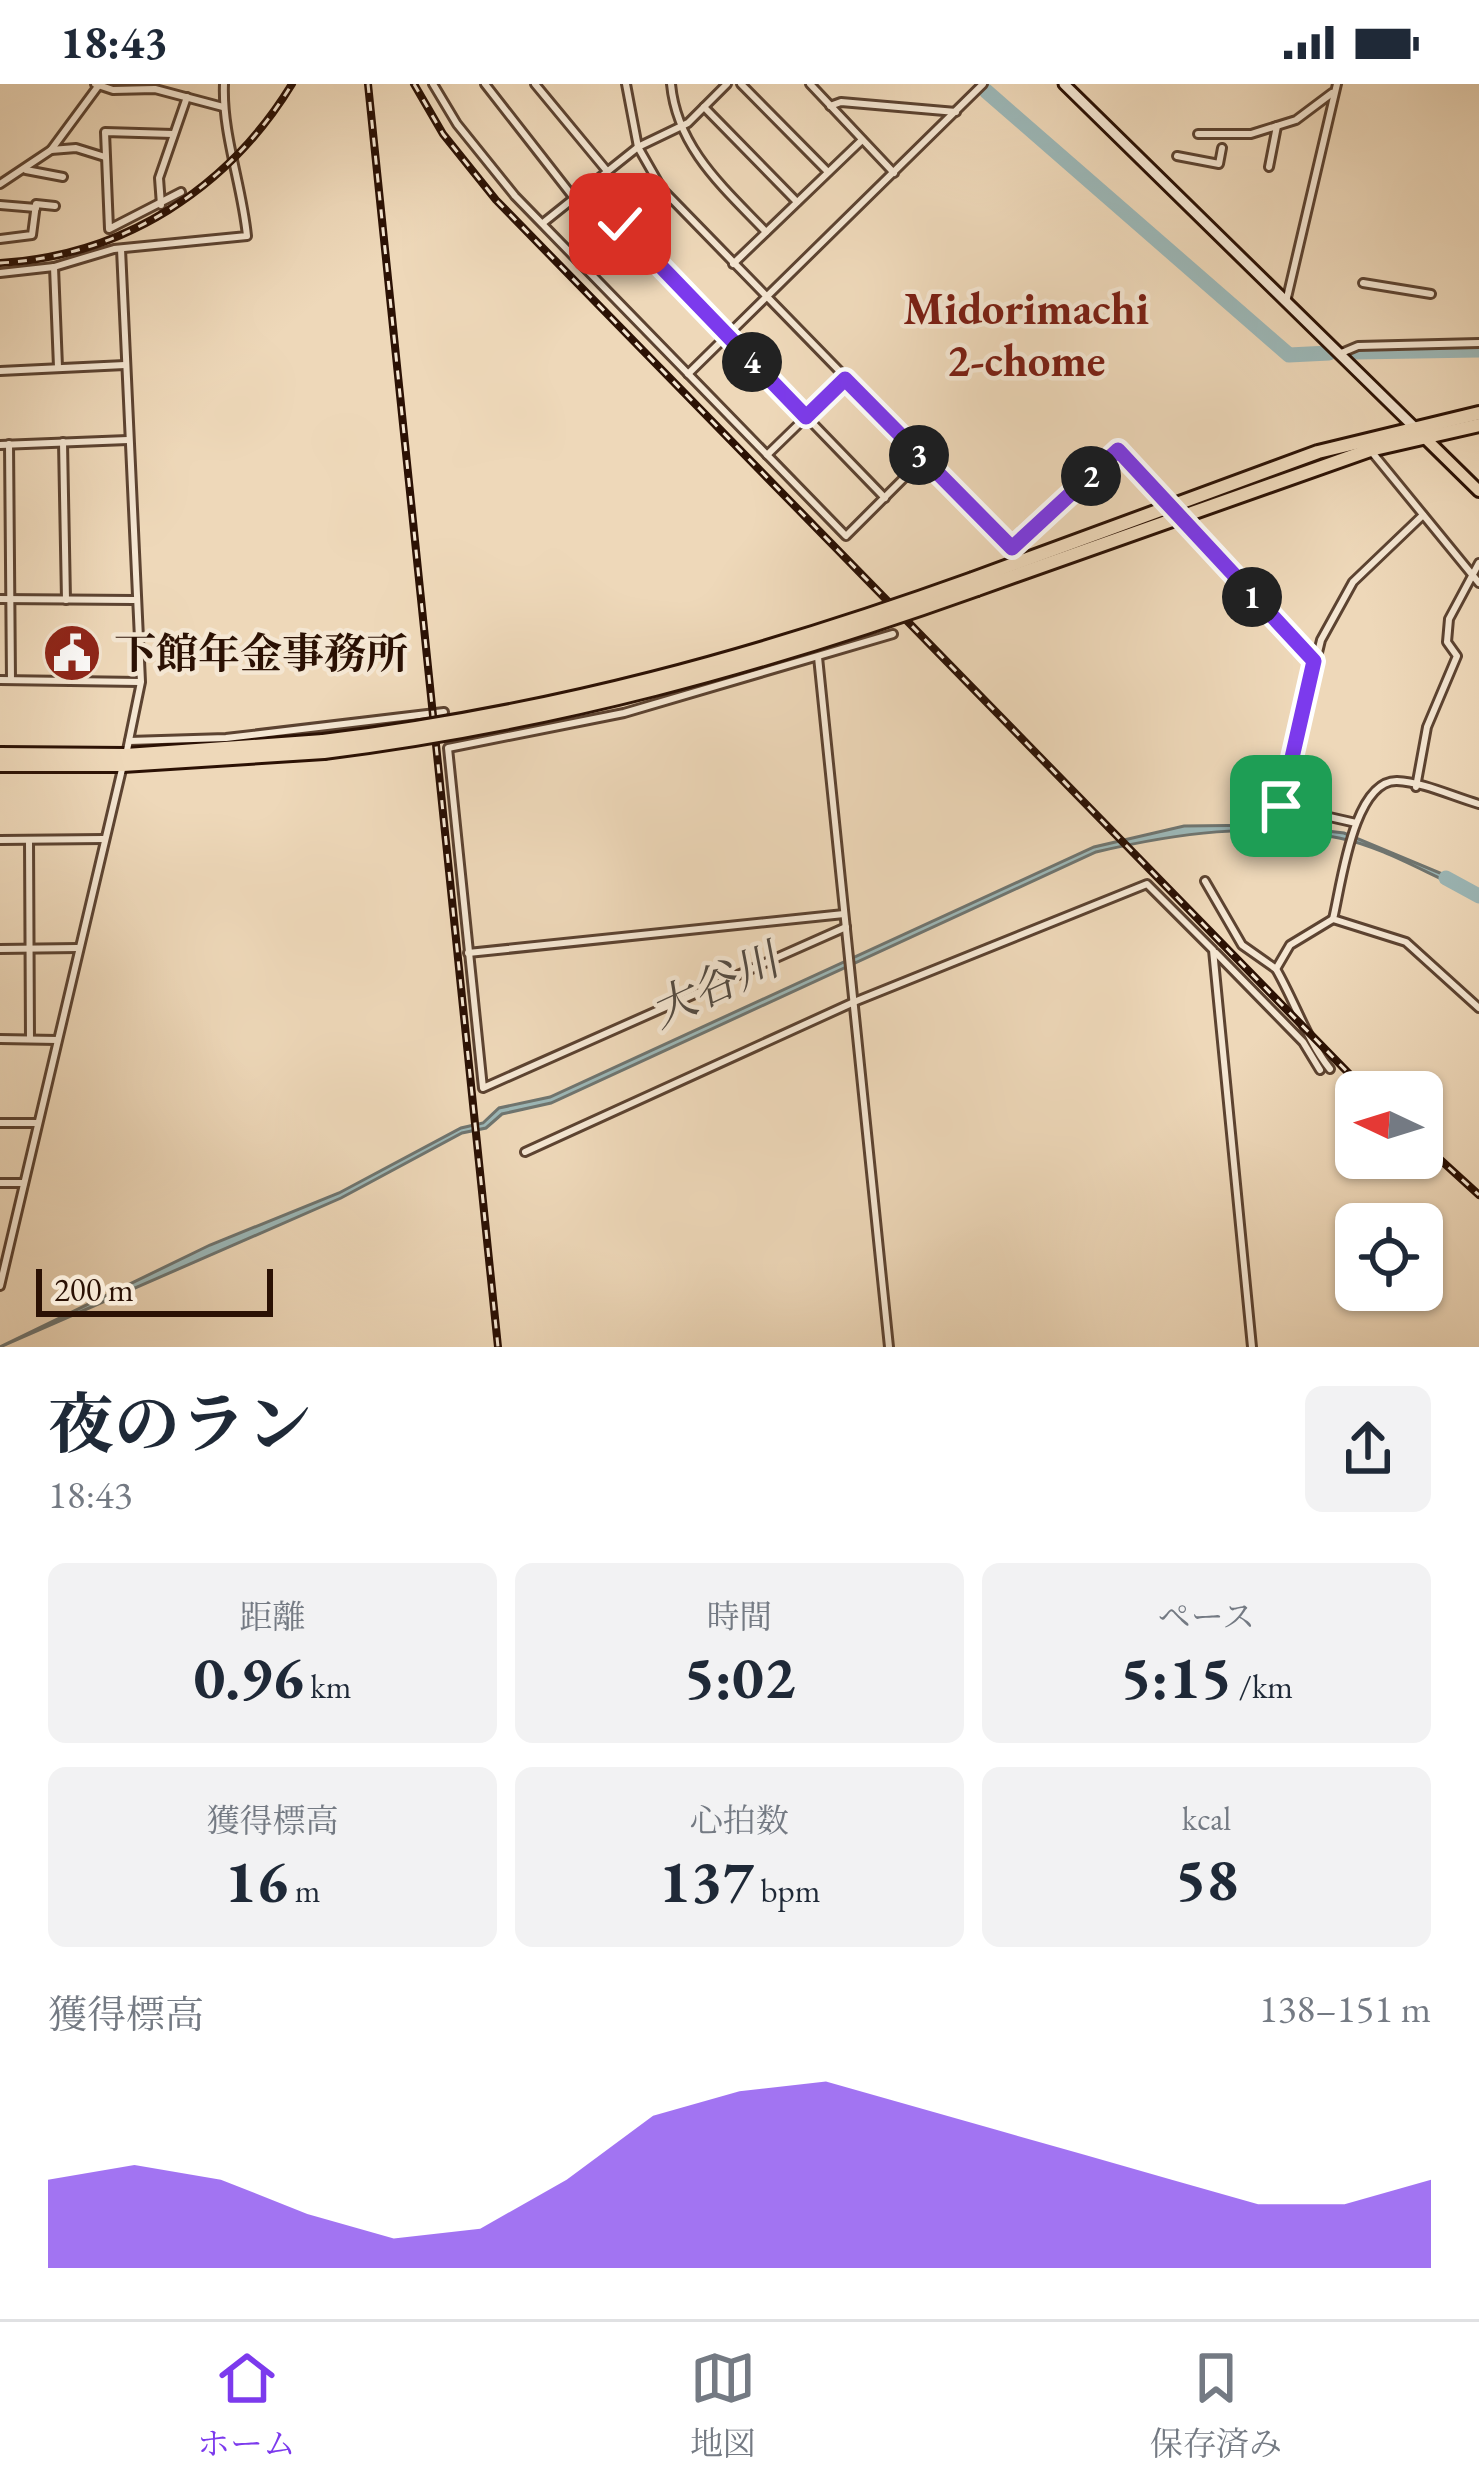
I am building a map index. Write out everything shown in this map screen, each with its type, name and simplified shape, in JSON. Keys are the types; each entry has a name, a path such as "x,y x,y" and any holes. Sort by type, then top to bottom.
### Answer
{"highway":[{"path":"1174,511 1479,412"},
{"path":"0,754 324,747 596,697 776,648 975,584 1318,452 1418,431 1479,425"},
{"path":"0,765 126,754"}],"main road":[{"path":"1418,431 1479,491"}],"street":[{"path":"0,273 54,267 121,249 247,236 238,166 223,107 224,84"},
{"path":"433,84 489,165 846,536 923,459"},
{"path":"485,84 574,198"},
{"path":"535,84 607,171"},
{"path":"626,84 638,147 662,189 1012,548 1118,450 1314,661"},
{"path":"671,84 681,128 701,162 766,232"},
{"path":"543,224 638,147 681,128 728,84"},
{"path":"741,84 828,172"},
{"path":"810,84 894,173"},
{"path":"688,374 983,84"},
{"path":"1286,302 1337,84"},
{"path":"0,184 50,150 97,85 155,89 223,107"},
{"path":"1069,86 1418,431"},
{"path":"1198,134 1251,134 1296,120 1332,93"},
{"path":"161,205 159,178 187,97"},
{"path":"830,106 842,102 956,112"},
{"path":"704,107 797,202"},
{"path":"1269,167 1277,126"},
{"path":"173,134 105,132 109,229 181,192"},
{"path":"733,264 862,140"},
{"path":"50,150 76,148 106,157"},
{"path":"1177,157 1219,164 1222,148"},
{"path":"22,170 63,177"},
{"path":"577,259 662,189"},
{"path":"0,205 55,206"},
{"path":"0,238 32,235 36,208"},
{"path":"620,224 885,498"},
{"path":"0,1286 140,682 121,249"},
{"path":"54,267 58,368"},
{"path":"1363,283 1431,294"},
{"path":"1339,354 1358,346 1479,343"},
{"path":"0,371 125,365"},
{"path":"767,455 845,379"},
{"path":"11,680 5,444 128,440"},
{"path":"63,442 65,601"},
{"path":"1370,450 1479,583"},
{"path":"1355,826 1281,806 1314,661 1353,582 1423,514"},
{"path":"1416,787 1427,727 1457,656 1447,642 1449,620 1479,563"},
{"path":"0,599 136,600"},
{"path":"847,932 483,1088 448,748 597,720 893,634"},
{"path":"818,657 889,1347"},
{"path":"0,680 140,682"},
{"path":"126,754 444,712"},
{"path":"1276,970 1290,945 1333,919 1362,806 1381,786 1394,781 1479,804"},
{"path":"0,840 104,839"},
{"path":"29,840 30,1040"},
{"path":"1204,881 1242,945 1276,970 1309,1027 1311,1046 1330,1069"},
{"path":"525,1152 853,1000 1147,884 1303,1042 1320,1070"},
{"path":"468,953 844,914"},
{"path":"1333,919 1406,942 1479,1008"},
{"path":"0,949 78,948"},
{"path":"1213,950 1252,1347"},
{"path":"0,1039 56,1040"},
{"path":"0,1123 37,1124"},
{"path":"0,1183 24,1183"}],"water":[{"path":"1276,825 1344,833 1464,883 1461,888 1385,853 1308,833 1217,832 1096,852 551,1103 502,1114 486,1128 462,1133 341,1198 0,1347 210,1245 339,1193 461,1128 483,1123 499,1108 550,1097 1094,847 1184,826"}],"waterway":[{"path":"986,91 1289,355 1329,353"},
{"path":"1355,352 1479,350"},
{"name":"大谷川","path":"1446,878 1479,896"}],"railway":[{"path":"0,263 89,247 168,210 237,155 292,84"},
{"path":"368,84 498,1347"},
{"path":"414,84 443,134 496,200 1346,1071"},
{"path":"1443,1162 1479,1195"}],"place":[{"name":"下館年金事務所","path":"72,653"}],"district":[{"name":"Midorimachi 2-chome","path":"1026,334"}],"route":[{"path":"620,224 806,417 845,379 1012,548 1118,450 1314,661 1281,806"}]}
